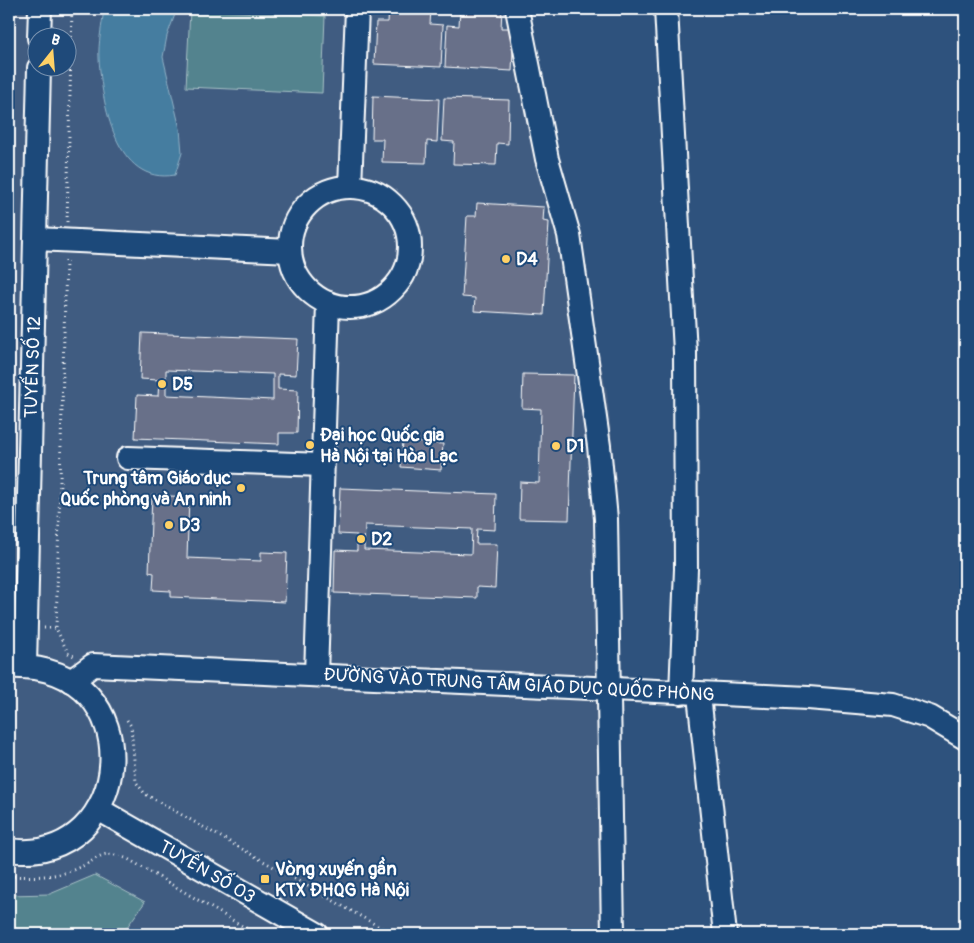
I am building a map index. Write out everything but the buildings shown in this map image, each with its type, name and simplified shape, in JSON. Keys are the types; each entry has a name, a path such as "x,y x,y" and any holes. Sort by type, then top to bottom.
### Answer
{"street":[{"path":"40,9 40,28"},
{"path":"350,187 357,9"},
{"path":"517,9 547,159 569,235 599,446 606,519 613,934"},
{"path":"666,9 685,352 686,569 690,694 725,934"},
{"name":"TUYẾN SỐ 12","path":"17,666 36,239 39,78"},
{"path":"350,187 369,190 378,194 400,212 408,230 410,249 407,268 398,284 384,297 366,305 347,307 328,303 314,295 301,283 293,268 290,235 296,219 306,206 326,192 350,187"},
{"path":"36,239 290,251"},
{"path":"316,675 328,303"},
{"path":"128,458 322,466"},
{"path":"71,681 93,665"},
{"name":"ĐƯỜNG VÀO TRUNG TÂM GIÁO DỤC QUỐC PHÒNG","path":"93,665 808,698 894,704 930,717 965,738"},
{"path":"9,850 32,850 62,841 88,822 98,809 111,780 112,748 109,732 94,703 71,681 41,668 17,666"},
{"name":"TUYẾN SỐ 03","path":"98,809 282,926 317,934"}],"path":[{"path":"72,9 56,628 68,653 93,665"},
{"path":"126,719 131,726 136,782 145,794 392,934"},
{"path":"9,876 39,878 78,868 98,855 112,853 128,859 256,934"}],"shaded area":[{"name":"Đại học Quốc gia Hà Nội tại Hòa Lạc","path":"9,9 527,9 607,392 618,498 619,934 9,934"},
{"path":"104,9 177,9 167,36 163,57 180,129 182,153 175,175 155,175 138,168 125,154 116,137 104,97 99,59"}],"green space":[{"path":"190,10 325,16 322,93 186,87"},
{"path":"95,875 145,902 122,934 9,934 9,895 50,894"}],"place":[{"name":"D4","path":"506,259"},
{"name":"D5","path":"162,384"},
{"name":"Đại học Quốc gia Hà Nội tại Hòa Lạc","path":"310,445"},
{"name":"D1","path":"556,446"},
{"name":"Trung tâm Giáo dục Quốc phòng và An ninh","path":"241,488"},
{"name":"D3","path":"169,525"},
{"name":"D2","path":"361,539"},
{"name":"Vòng xuyến gần KTX ĐHQG Hà Nội","path":"265,879"}]}
